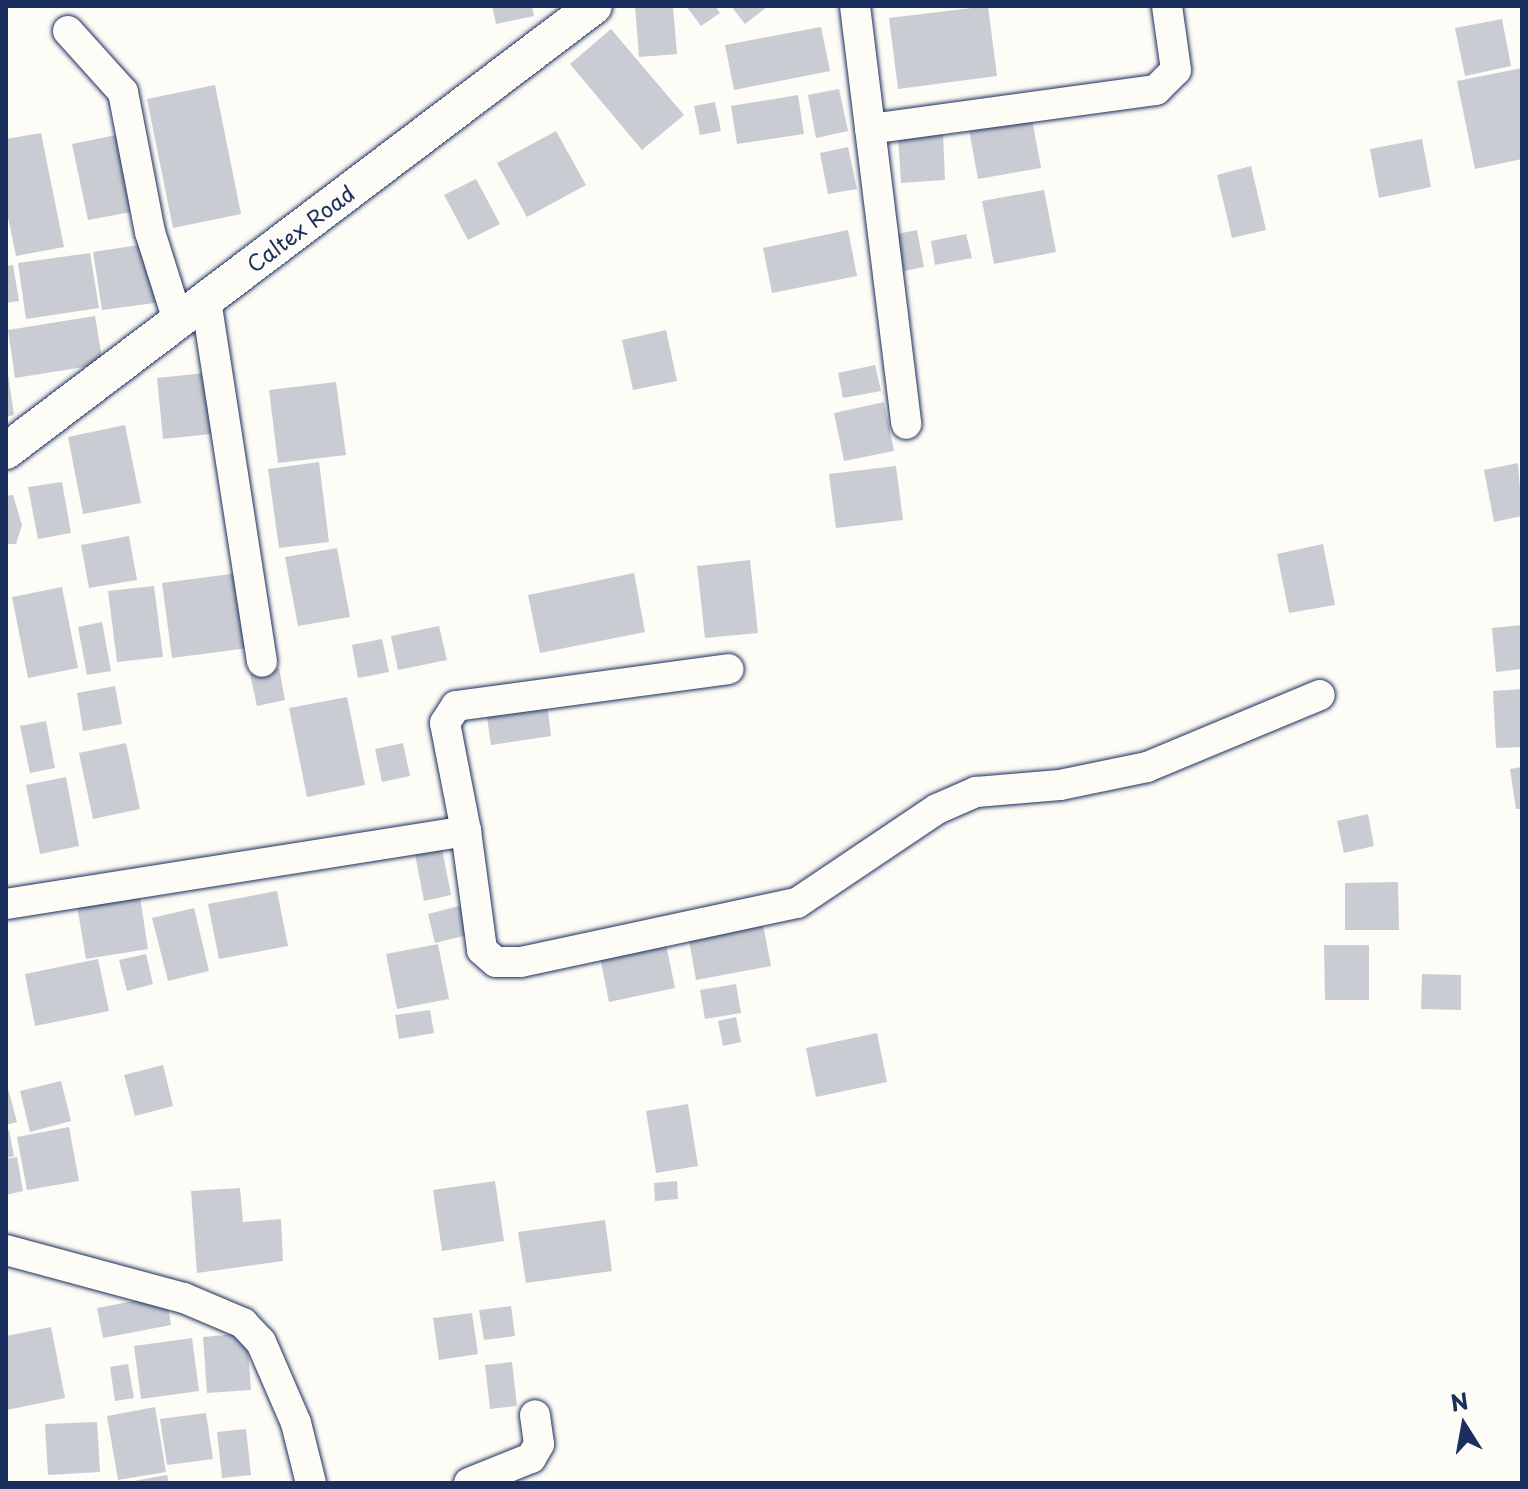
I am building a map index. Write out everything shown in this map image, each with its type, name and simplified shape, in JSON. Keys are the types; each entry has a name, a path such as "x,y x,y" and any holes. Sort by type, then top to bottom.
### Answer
{"street":[{"name":"Caltex Road","path":"6,451 594,6"},
{"path":"855,6 906,424"},
{"path":"870,129 1156,90 1176,70 1167,6"},
{"path":"68,31 123,92 150,232 192,310 262,662"},
{"path":"728,669 456,706 445,723 466,831 482,950 496,962 521,962 797,903 937,809 976,792 1060,785 1147,767 1320,695"},
{"path":"6,904 466,831"},
{"path":"6,1250 184,1298 243,1323 261,1342 296,1423 311,1483"},
{"path":"469,1483 531,1458 539,1444 535,1415"}],"building":[{"path":"492,6 532,6 534,16 496,24"},
{"path":"635,6 673,6 677,54 639,57"},
{"path":"686,6 715,6 720,13 701,26"},
{"path":"731,6 768,6 745,24"},
{"path":"988,6 997,76 898,89 889,18"},
{"path":"1502,19 1511,66 1465,76 1455,28"},
{"path":"821,27 830,71 734,90 725,45"},
{"path":"611,29 684,115 642,150 570,64"},
{"path":"1522,68 1522,159 1475,169 1457,81"},
{"path":"215,85 241,214 173,228 147,99"},
{"path":"839,89 848,131 816,138 808,95"},
{"path":"798,95 804,134 737,144 731,106"},
{"path":"715,102 721,131 700,135 694,106"},
{"path":"1032,119 1041,168 978,179 969,130"},
{"path":"556,131 586,185 527,217 497,163"},
{"path":"41,133 64,247 16,256 6,208 6,139"},
{"path":"943,134 945,180 901,183 898,136"},
{"path":"116,135 131,212 88,220 72,144"},
{"path":"1422,139 1431,187 1379,198 1370,149"},
{"path":"848,147 857,189 828,194 820,153"},
{"path":"1251,166 1266,230 1232,238 1217,175"},
{"path":"476,179 500,224 468,240 444,195"},
{"path":"1044,190 1056,252 994,264 982,201"},
{"path":"848,230 857,276 772,293 763,248"},
{"path":"917,230 924,267 904,271 897,234"},
{"path":"966,234 972,258 935,265 931,241"},
{"path":"152,243 162,302 102,310 93,252"},
{"path":"90,253 99,308 26,319 18,263"},
{"path":"13,265 19,301 6,303 6,266"},
{"path":"95,316 103,364 15,378 8,330"},
{"path":"666,330 677,381 633,390 622,340"},
{"path":"875,365 881,391 843,398 838,373"},
{"path":"215,372 221,433 163,439 157,378"},
{"path":"6,375 14,415 6,417"},
{"path":"336,382 346,455 278,463 269,390"},
{"path":"884,402 894,451 844,461 834,413"},
{"path":"125,425 141,503 83,514 68,437"},
{"path":"319,462 329,542 279,548 268,469"},
{"path":"1518,463 1522,516 1494,522 1484,470"},
{"path":"896,466 903,520 836,528 829,474"},
{"path":"62,482 71,533 38,539 28,487"},
{"path":"13,495 22,525 16,544 6,544 6,496"},
{"path":"129,536 137,580 89,588 81,545"},
{"path":"1323,544 1335,605 1289,613 1277,554"},
{"path":"337,548 350,617 298,626 285,557"},
{"path":"750,560 758,633 705,638 697,566"},
{"path":"246,572 256,647 172,658 162,583"},
{"path":"634,573 645,632 540,653 528,595"},
{"path":"154,586 163,657 117,662 108,591"},
{"path":"62,587 78,668 28,678 12,597"},
{"path":"102,622 111,671 87,675 78,627"},
{"path":"1522,625 1522,669 1496,672 1492,628"},
{"path":"439,626 447,660 398,670 391,636"},
{"path":"382,639 389,672 358,678 352,645"},
{"path":"279,668 285,700 257,706 250,674"},
{"path":"115,686 122,724 83,731 77,693"},
{"path":"1522,689 1522,747 1496,748 1493,691"},
{"path":"347,697 365,785 307,797 289,708"},
{"path":"547,702 551,736 491,745 486,711"},
{"path":"46,721 55,768 30,773 20,726"},
{"path":"126,743 140,809 93,819 79,753"},
{"path":"403,743 410,776 382,782 375,749"},
{"path":"1522,767 1522,809 1516,809 1510,769"},
{"path":"66,777 79,846 40,854 26,785"},
{"path":"1368,814 1374,846 1344,853 1337,821"},
{"path":"442,849 451,895 424,901 415,854"},
{"path":"1398,882 1399,930 1345,930 1345,883"},
{"path":"139,890 148,949 86,959 76,900"},
{"path":"277,891 288,946 219,959 208,904"},
{"path":"463,905 471,934 435,943 428,914"},
{"path":"194,908 209,971 168,981 152,918"},
{"path":"761,915 771,966 696,980 687,929"},
{"path":"664,934 675,988 609,1002 598,947"},
{"path":"438,944 449,999 397,1009 386,954"},
{"path":"1324,945 1369,945 1369,1000 1325,1000"},
{"path":"146,954 153,984 127,991 119,960"},
{"path":"98,959 109,1011 35,1026 25,974"},
{"path":"1422,974 1461,975 1461,1010 1421,1009"},
{"path":"736,984 741,1013 705,1019 700,990"},
{"path":"430,1010 434,1033 399,1039 395,1015"},
{"path":"736,1017 741,1042 723,1046 718,1021"},
{"path":"877,1033 887,1082 816,1097 806,1048"},
{"path":"163,1065 173,1106 135,1116 124,1075"},
{"path":"6,1081 17,1122 6,1125"},
{"path":"61,1081 71,1121 30,1132 20,1091"},
{"path":"688,1104 698,1166 656,1173 646,1111"},
{"path":"69,1127 79,1181 27,1190 17,1137"},
{"path":"9,1130 14,1156 6,1158 6,1131"},
{"path":"17,1157 23,1191 6,1195 6,1159"},
{"path":"495,1181 504,1241 442,1251 433,1190"},
{"path":"677,1181 678,1199 655,1201 654,1183"},
{"path":"240,1188 243,1222 281,1219 283,1261 197,1273 191,1191"},
{"path":"605,1220 612,1271 526,1283 518,1232"},
{"path":"166,1295 171,1325 103,1338 97,1308"},
{"path":"511,1306 515,1336 484,1340 479,1310"},
{"path":"472,1313 478,1354 439,1360 433,1318"},
{"path":"51,1327 65,1398 7,1410 6,1336"},
{"path":"247,1333 251,1390 207,1393 203,1337"},
{"path":"192,1338 199,1391 141,1399 134,1346"},
{"path":"512,1362 517,1406 490,1409 485,1365"},
{"path":"128,1364 134,1398 115,1401 110,1367"},
{"path":"155,1407 166,1472 118,1480 107,1416"},
{"path":"206,1413 213,1459 167,1465 160,1419"},
{"path":"97,1422 100,1472 48,1475 45,1424"},
{"path":"246,1429 251,1475 222,1478 217,1432"},
{"path":"167,1475 169,1483 134,1483 134,1481"}]}
